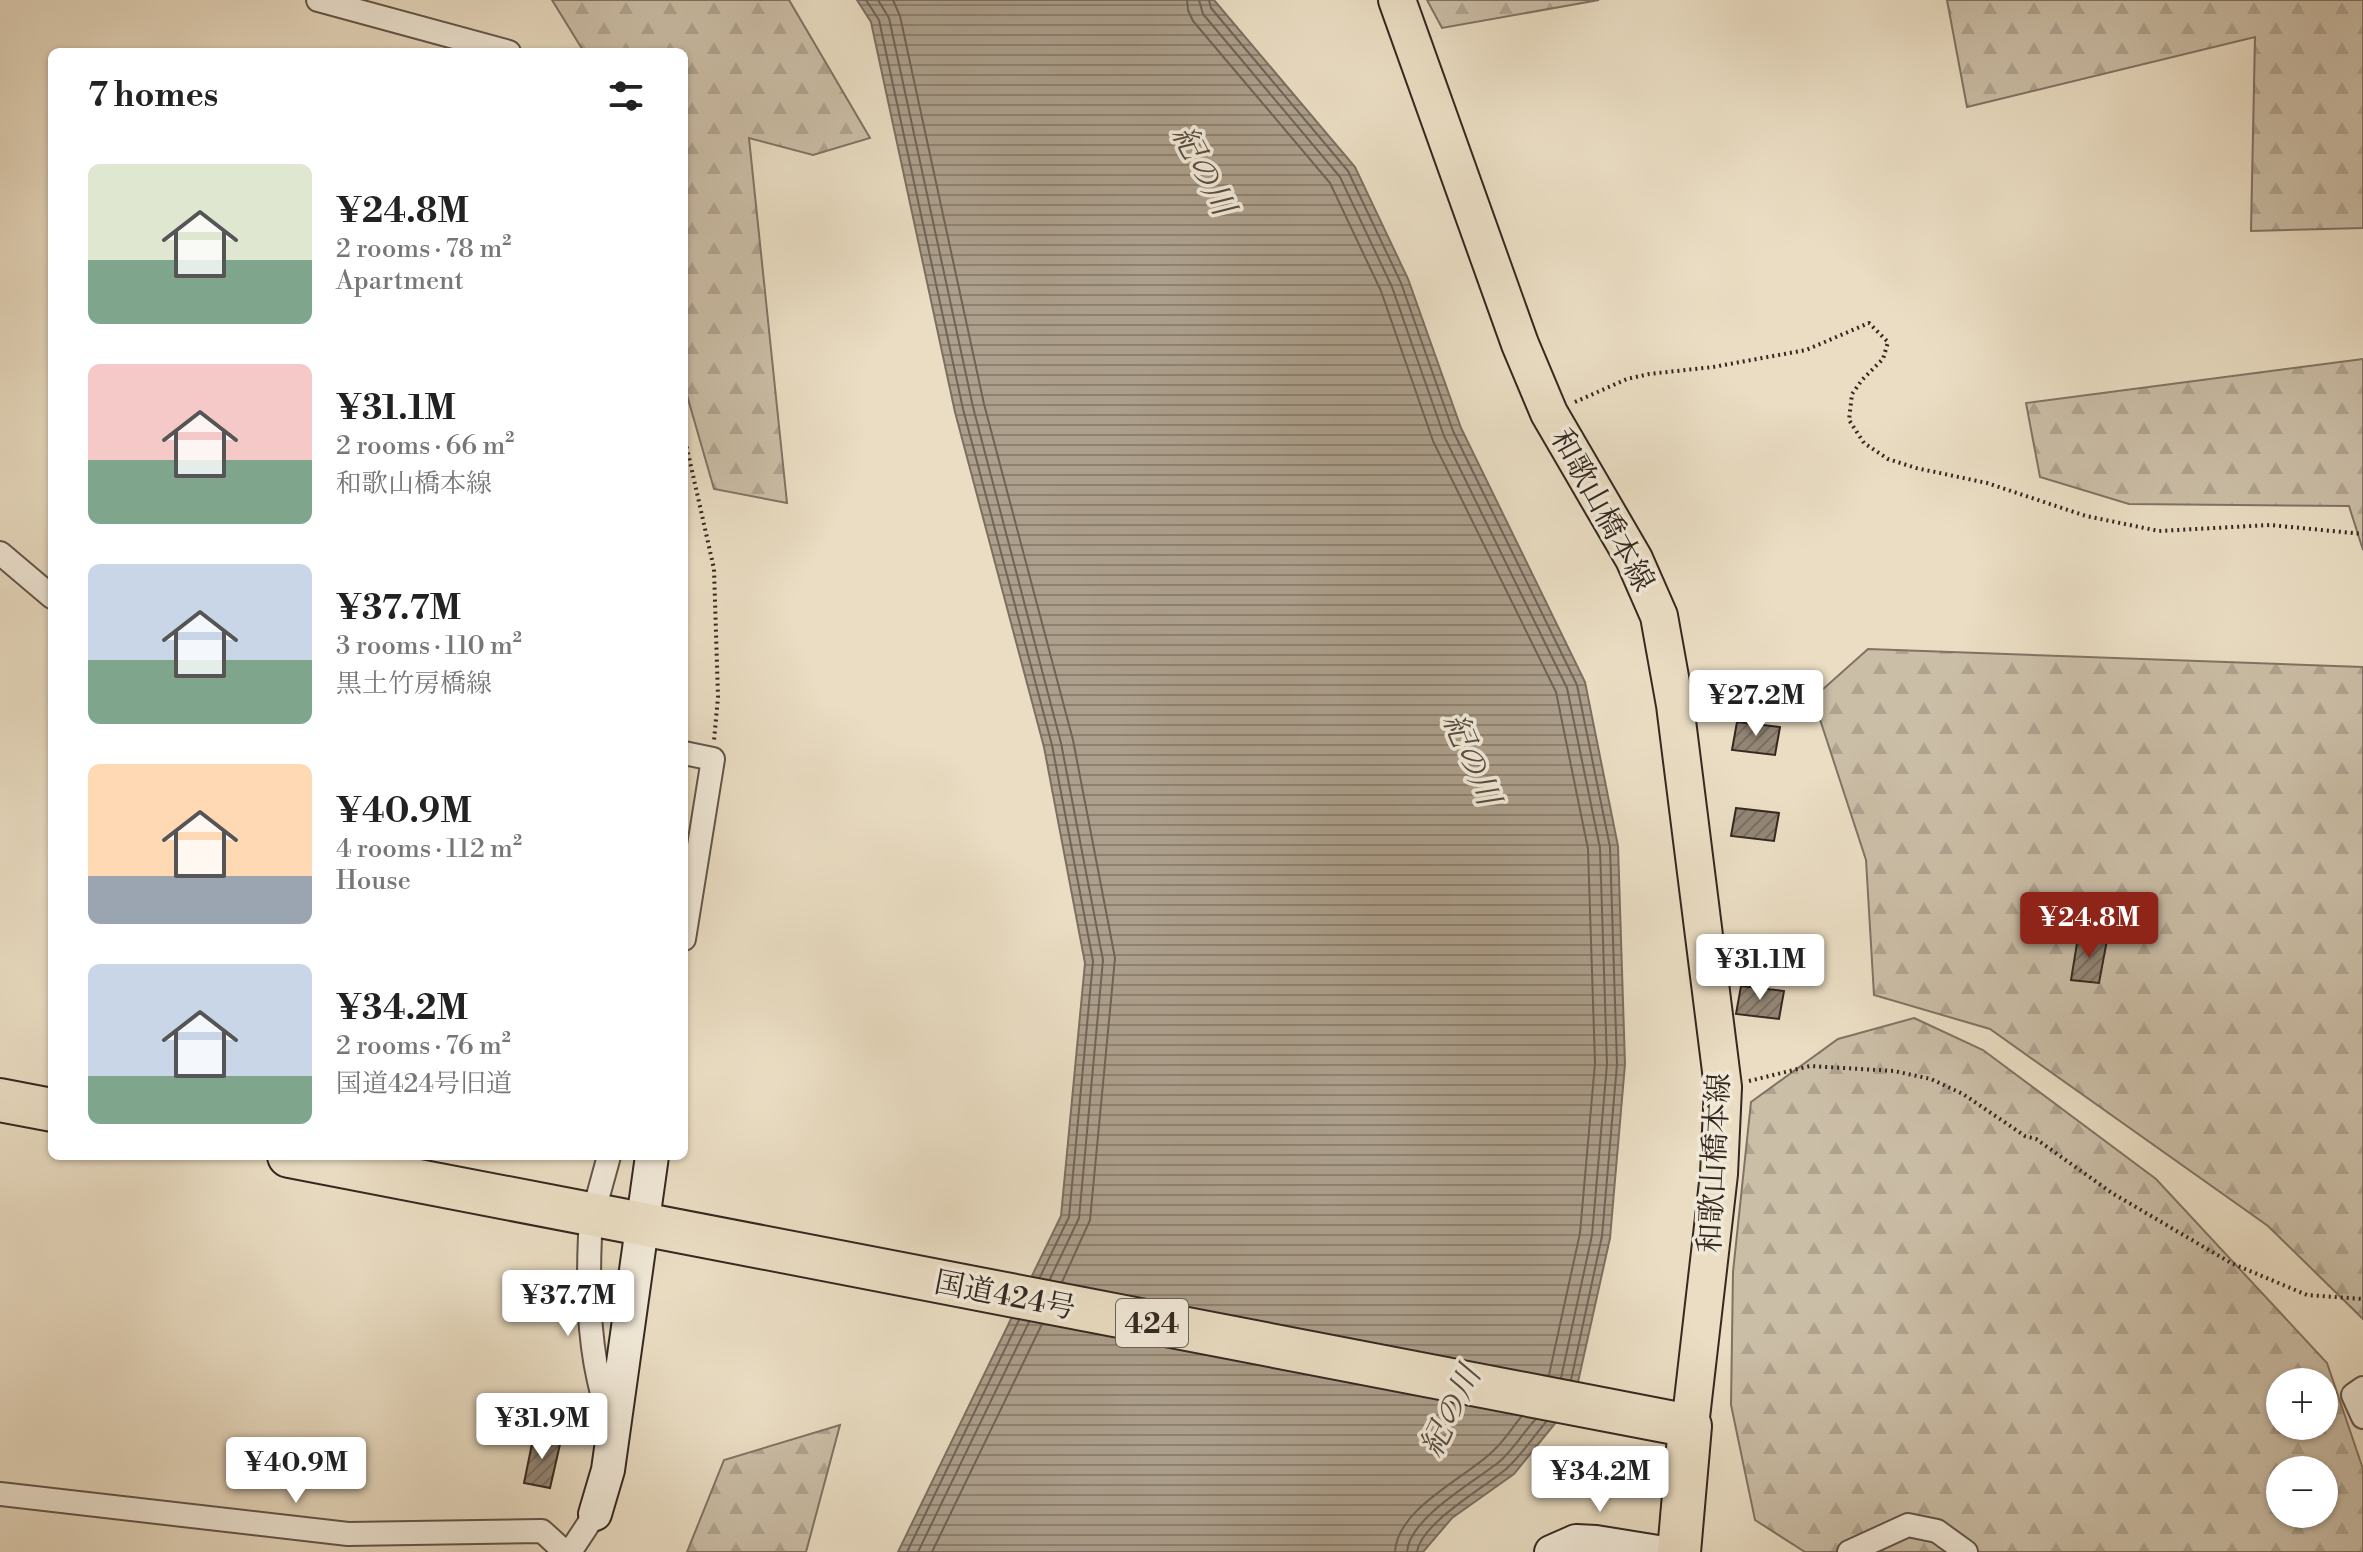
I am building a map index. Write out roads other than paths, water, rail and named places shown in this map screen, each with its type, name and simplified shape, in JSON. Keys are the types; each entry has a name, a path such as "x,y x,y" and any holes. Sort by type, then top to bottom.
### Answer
{"highway":[{"path":"0,1100 48,1109"},
{"name":"国道424号","path":"309,1160 1690,1426"},
{"path":"1679,1552 1690,1426"}],"main road":[{"name":"和歌山橋本線","path":"1397,0 1488,259 1549,413 1634,559 1659,616 1675,705 1723,1087 1719,1174 1690,1426"}],"street":[{"path":"318,0 494,48"},
{"path":"0,553 48,594"},
{"path":"688,754 713,759 688,914"},
{"path":"598,1196 608,1160"},
{"path":"584,1552 608,1470 614,1423 662,1229 653,1160"},
{"path":"590,1235 587,1293 592,1351 607,1413 614,1423"},
{"path":"2363,1388 2353,1395 2363,1417"},
{"path":"0,1494 348,1534 542,1531 568,1552 595,1514"},
{"path":"1849,1552 1908,1525 1937,1531 1966,1552"},
{"path":"1551,1552 1576,1541 1658,1552"}],"water":[{"name":"紀の川","path":"857,0 1214,0 1355,167 1408,279 1461,428 1585,682 1618,846 1625,1064 1610,1238 1574,1400 1514,1474 1452,1518 1423,1552 898,1552 1061,1216 1085,963 1044,747 955,412 871,22"}]}
